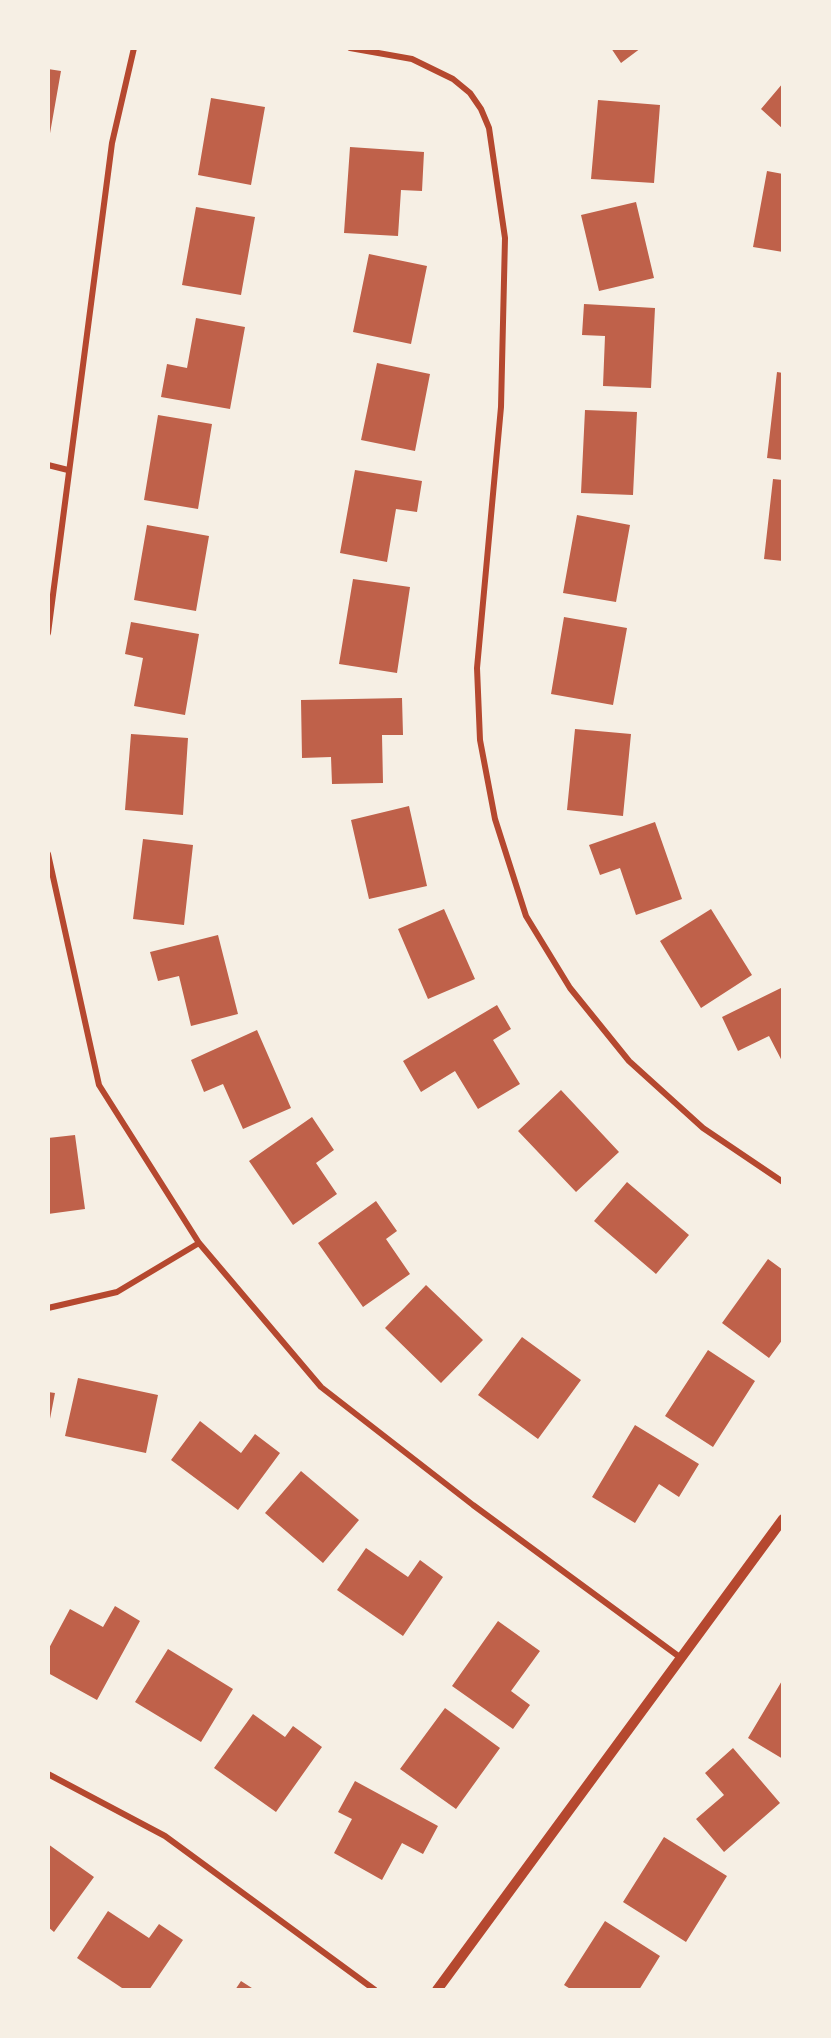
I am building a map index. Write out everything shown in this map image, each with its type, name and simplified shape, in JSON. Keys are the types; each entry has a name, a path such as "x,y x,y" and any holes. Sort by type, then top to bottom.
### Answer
{"street":[{"path":"48,633 112,143 134,48"},
{"path":"350,48 412,59 453,79 470,93 481,109 489,128 505,238 501,407 477,668 480,740 495,819 526,916 570,988 629,1061 703,1128 783,1182"},
{"path":"48,465 68,470"},
{"path":"48,854 99,1085 200,1243 321,1387 473,1505 681,1658"},
{"path":"48,1308 117,1292 200,1243"},
{"path":"437,1990 783,1519"},
{"path":"48,1774 165,1836 375,1990"}],"building":[{"path":"611,48 641,48 621,63"},
{"path":"48,69 61,71 49,139 48,139"},
{"path":"783,83 783,129 761,109"},
{"path":"211,98 265,107 251,185 198,175"},
{"path":"598,100 660,105 654,183 591,179"},
{"path":"350,147 424,152 422,191 401,190 398,236 344,233"},
{"path":"767,171 783,174 783,252 753,247"},
{"path":"636,202 654,278 599,291 581,215"},
{"path":"196,207 255,217 241,295 182,285"},
{"path":"369,254 427,266 411,344 353,332"},
{"path":"584,304 655,308 651,388 603,386 605,336 582,335"},
{"path":"196,318 245,327 230,409 161,397 167,364 187,368"},
{"path":"377,363 430,374 415,451 361,440"},
{"path":"777,372 783,373 783,460 767,458"},
{"path":"585,410 637,412 633,495 581,493"},
{"path":"158,415 212,424 198,509 144,500"},
{"path":"355,470 422,481 417,512 396,509 387,562 340,553"},
{"path":"773,479 783,480 783,561 764,559"},
{"path":"577,515 630,525 616,602 563,593"},
{"path":"147,525 209,536 196,611 134,600"},
{"path":"353,579 410,587 397,673 339,664"},
{"path":"564,617 627,628 613,705 551,694"},
{"path":"131,622 199,634 185,715 134,706 143,658 125,654"},
{"path":"402,698 403,735 382,735 383,783 332,784 331,757 302,758 301,700"},
{"path":"575,729 631,734 623,816 567,810"},
{"path":"131,734 188,738 183,815 125,810"},
{"path":"409,806 427,886 369,899 351,820"},
{"path":"655,822 682,899 636,915 620,868 600,875 589,845"},
{"path":"143,839 193,845 184,925 133,919"},
{"path":"444,909 475,979 428,999 398,929"},
{"path":"711,909 752,975 701,1008 660,941"},
{"path":"218,935 238,1014 191,1026 179,976 158,981 150,952"},
{"path":"783,987 783,1063 769,1036 738,1051 722,1017"},
{"path":"497,1005 511,1029 493,1040 520,1084 478,1109 455,1071 421,1092 403,1061"},
{"path":"257,1030 291,1108 243,1129 223,1084 204,1092 191,1060"},
{"path":"561,1090 619,1152 576,1192 518,1131"},
{"path":"312,1117 334,1150 316,1163 337,1194 293,1225 249,1161"},
{"path":"75,1135 85,1209 48,1214 48,1138"},
{"path":"627,1182 689,1235 656,1274 594,1221"},
{"path":"376,1201 397,1231 386,1239 410,1274 363,1307 318,1243"},
{"path":"768,1259 783,1270 783,1339 769,1358 722,1323"},
{"path":"426,1285 483,1340 441,1383 385,1328"},
{"path":"522,1337 581,1380 538,1439 478,1395"},
{"path":"708,1350 755,1381 713,1447 665,1416"},
{"path":"78,1378 158,1395 146,1453 65,1436"},
{"path":"48,1392 55,1393 49,1424 48,1424"},
{"path":"200,1421 241,1453 255,1434 280,1453 238,1510 171,1460"},
{"path":"635,1425 699,1464 679,1497 659,1484 635,1523 592,1497"},
{"path":"301,1471 359,1520 323,1563 265,1513"},
{"path":"366,1548 408,1577 420,1560 443,1577 403,1636 337,1590"},
{"path":"115,1606 140,1621 97,1700 48,1673 48,1650 70,1609 103,1627"},
{"path":"498,1621 540,1651 511,1691 530,1705 513,1729 452,1686"},
{"path":"168,1649 233,1689 201,1742 135,1702"},
{"path":"783,1679 783,1759 748,1738"},
{"path":"445,1708 500,1748 456,1809 400,1769"},
{"path":"253,1714 285,1737 293,1726 322,1747 276,1812 214,1768"},
{"path":"733,1748 780,1803 724,1852 696,1819 724,1795 705,1773"},
{"path":"355,1781 438,1826 423,1854 402,1843 382,1880 334,1853 352,1819 338,1812"},
{"path":"664,1837 727,1876 686,1942 623,1902"},
{"path":"48,1844 94,1877 54,1932 48,1927"},
{"path":"108,1911 149,1938 159,1924 183,1940 149,1990 125,1990 77,1958"},
{"path":"605,1921 660,1956 639,1990 572,1990 564,1985"},
{"path":"241,1981 255,1990 235,1990"}]}
